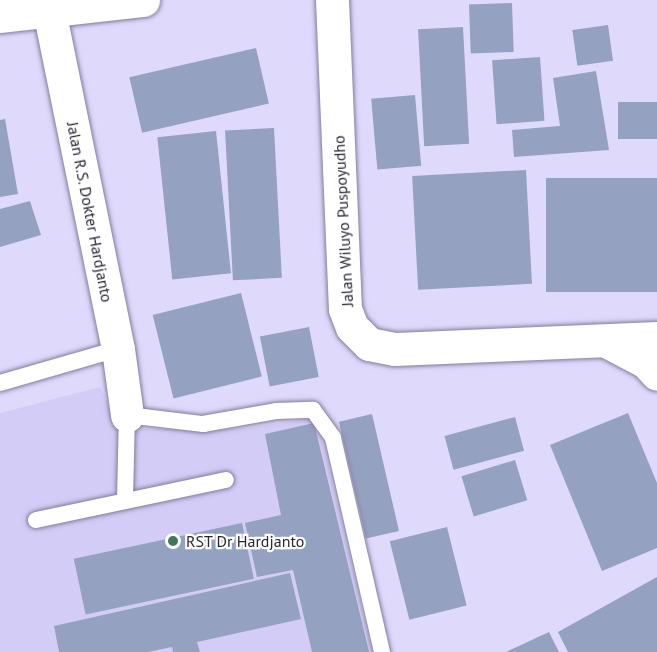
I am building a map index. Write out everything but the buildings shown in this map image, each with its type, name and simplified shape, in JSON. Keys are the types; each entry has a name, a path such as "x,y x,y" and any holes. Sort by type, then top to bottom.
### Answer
{"street":[{"path":"0,16 43,7 143,0"},
{"name":"Jalan Wiluyo Puspoyudho","path":"332,0 345,309 352,327 369,345 395,349 657,338"},
{"name":"Jalan R.S. Dokter Hardjanto","path":"43,7 118,349 127,415"},
{"path":"602,339 646,362 657,374"}],"lane":[{"path":"0,383 60,369 118,349"},
{"path":"125,500 127,415 203,424 306,408 319,414 333,438 381,652"},
{"path":"36,520 226,480"}],"shaded area":[{"name":"RST Dr Hardjanto","path":"100,387 118,425 143,429 238,429 317,418 372,652 0,652 0,413"}],"place":[{"name":"RST Dr Hardjanto","path":"173,541"}]}
